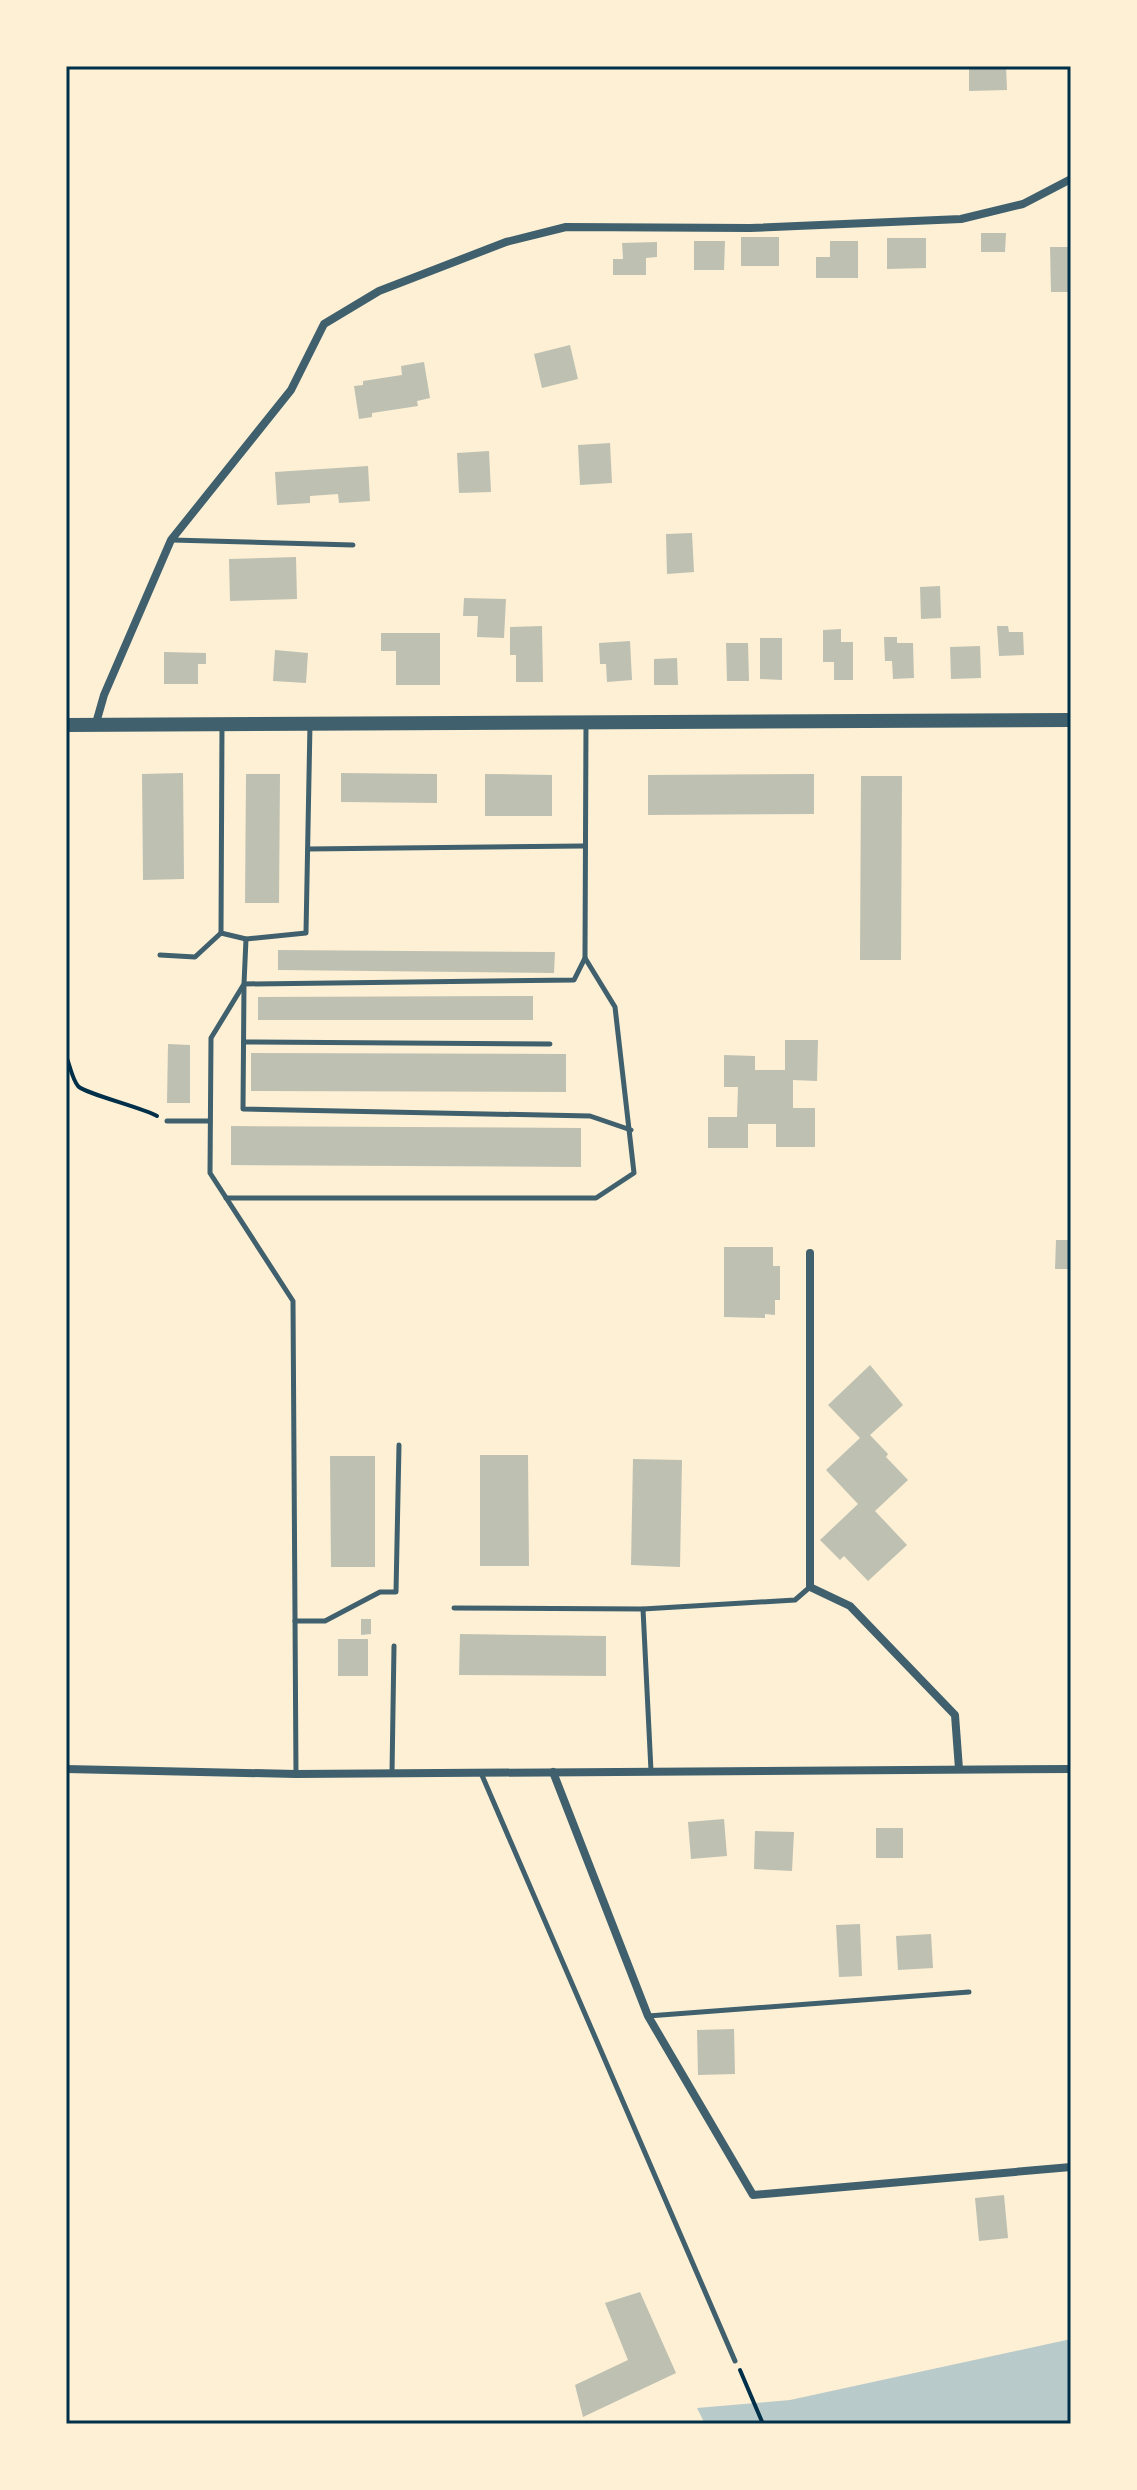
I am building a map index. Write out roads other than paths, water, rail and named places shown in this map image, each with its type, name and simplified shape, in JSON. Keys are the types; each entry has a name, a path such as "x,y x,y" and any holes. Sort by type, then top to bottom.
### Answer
{"street":[{"path":"96,723 104,695 171,540 291,390 324,324 379,291 506,242 566,227 750,228 961,219 1023,204 1071,179"},
{"path":"66,725 1071,720"},
{"path":"810,1253 810,1587 850,1606 955,1715 959,1769"},
{"path":"66,1769 296,1774 1071,1769"},
{"path":"553,1772 648,2016 753,2195 1071,2167"}],"lane":[{"path":"171,540 353,545"},
{"path":"244,984 574,980 585,958 586,721"},
{"path":"160,955 195,957 221,933 222,723"},
{"path":"221,933 246,939 306,933 310,723"},
{"path":"308,849 584,846"},
{"path":"246,939 243,1109 590,1116 631,1130"},
{"path":"226,1198 596,1198 634,1173 615,1007 585,958"},
{"path":"244,984 211,1038 210,1173 293,1301 296,1774"},
{"path":"244,1042 550,1044"},
{"path":"167,1121 210,1121"},
{"path":"295,1621 325,1621 380,1592 396,1592 399,1445"},
{"path":"454,1608 643,1609 795,1600 810,1587"},
{"path":"643,1609 651,1771"},
{"path":"392,1773 394,1646"},
{"path":"481,1772 735,2361"},
{"path":"648,2016 969,1992"}]}
